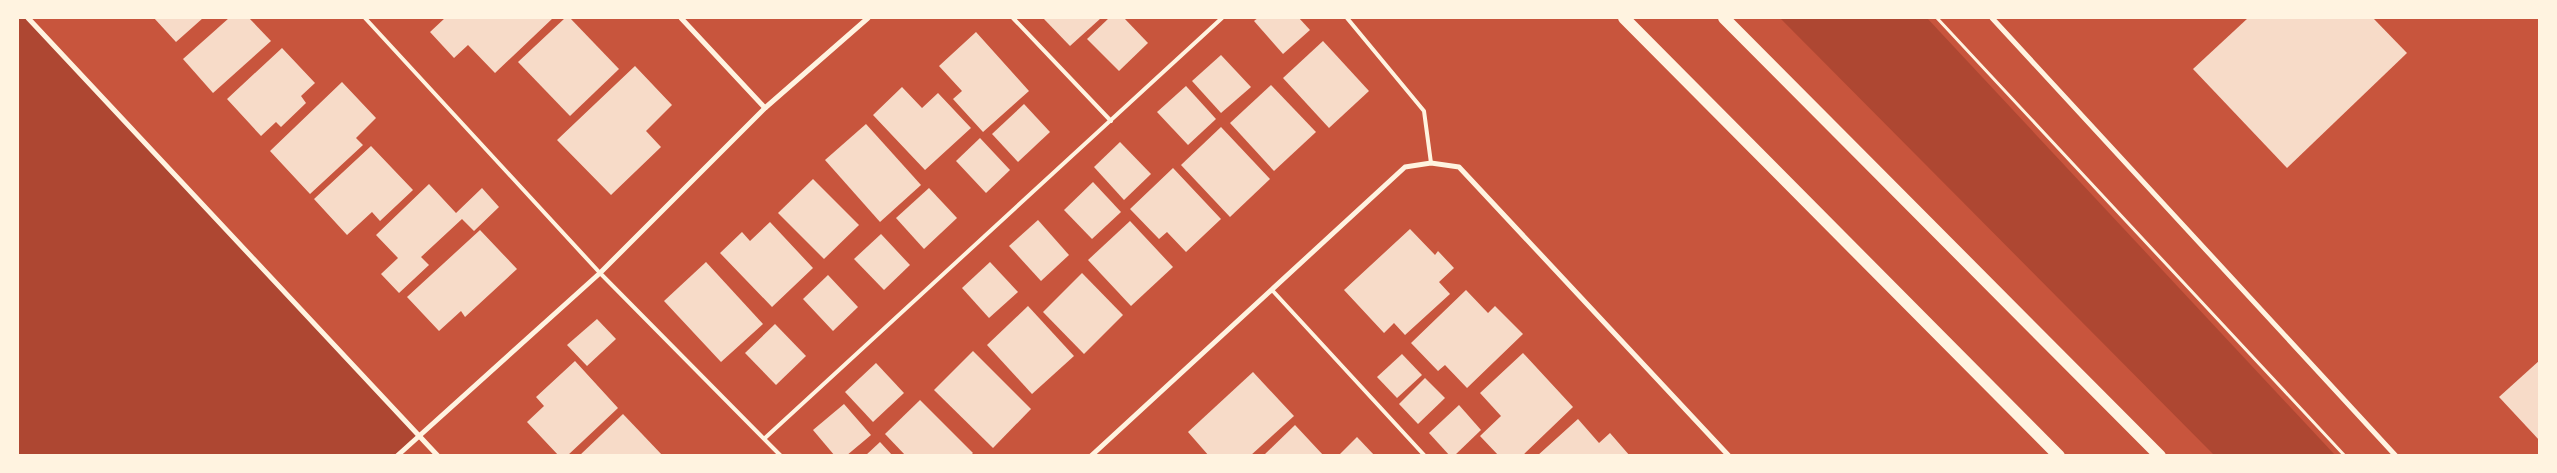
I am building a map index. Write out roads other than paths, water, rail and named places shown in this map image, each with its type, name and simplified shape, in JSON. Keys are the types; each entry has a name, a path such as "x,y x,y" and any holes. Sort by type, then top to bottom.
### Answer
{"main road":[{"path":"1624,18 2059,456"},
{"path":"1724,18 2160,456"}],"street":[{"path":"28,18 438,456"},
{"path":"681,18 765,108"},
{"path":"397,456 600,273 765,108 868,18"},
{"path":"1992,18 2396,456"},
{"path":"1091,456 1405,167 1431,163 1459,167 1729,456"},
{"path":"1097,450 1102,456"}],"lane":[{"path":"364,18 600,273 781,456"},
{"path":"1013,18 1110,120"},
{"path":"765,438 1222,18"},
{"path":"1347,18 1424,111 1431,163"},
{"path":"1272,290 1425,456"}]}
